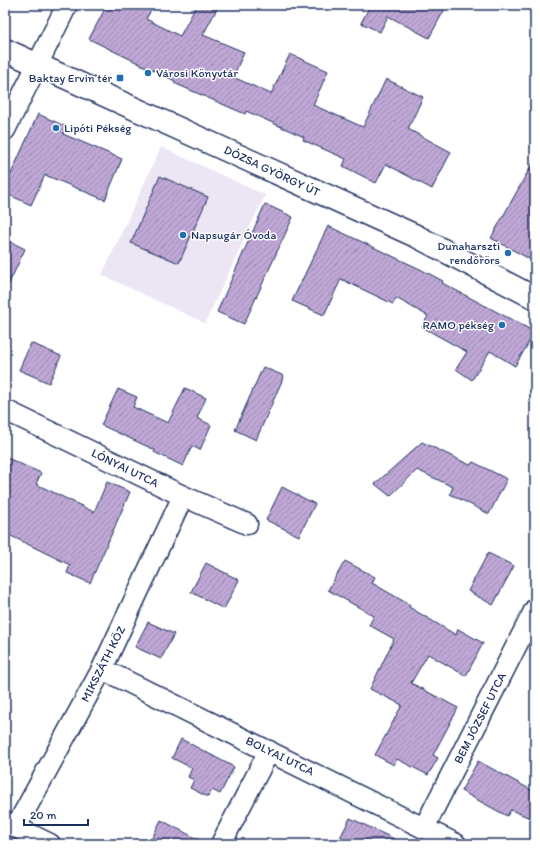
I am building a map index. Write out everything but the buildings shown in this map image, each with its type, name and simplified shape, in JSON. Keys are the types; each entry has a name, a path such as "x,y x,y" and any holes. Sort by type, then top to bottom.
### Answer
{"main road":[{"name":"DÓZSA GYÖRGY ÚT","path":"5,50 416,236 535,298"}],"street":[{"path":"5,130 67,5"},
{"name":"LÓNYAI UTCA","path":"5,410 183,496 247,524"},
{"name":"MIKSZÁTH KÖZ","path":"10,825 102,669 183,496"},
{"name":"BEM JÓZSEF UTCA","path":"424,828 535,609"},
{"name":"BOLYAI UTCA","path":"102,669 456,844"},
{"path":"221,844 269,751"},
{"path":"10,825 50,844"}],"shaded area":[{"name":"Napsugár Óvoda","path":"161,147 265,195 205,323 102,275"}],"place":[{"name":"Városi Könyvtár","path":"148,73"},
{"name":"Baktay Ervin tér","path":"120,78"},
{"name":"Lipóti Pékség","path":"56,128"},
{"name":"Napsugár Óvoda","path":"183,235"},
{"name":"Dunaharszti rendőrörs","path":"508,253"},
{"name":"RAMO pékség","path":"502,325"}]}
